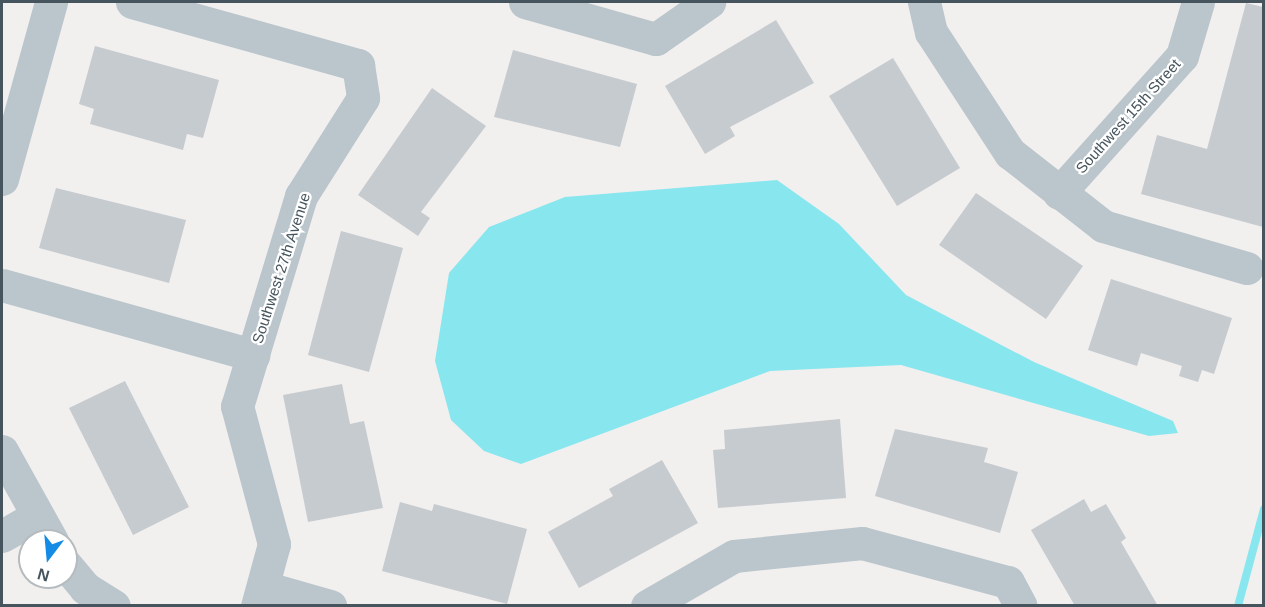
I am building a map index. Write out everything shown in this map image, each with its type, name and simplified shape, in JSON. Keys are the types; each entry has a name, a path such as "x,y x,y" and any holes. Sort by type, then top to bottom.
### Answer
{"street":[{"path":"2,179 12,100 51,2"},
{"name":"Southwest 27th Avenue","path":"135,2 358,65 363,98 301,196 237,406 274,544 260,597"},
{"path":"525,2 656,39 709,2"},
{"path":"924,2 932,32 1010,153 1103,226 1247,268"},
{"name":"Southwest 15th Street","path":"1059,193 1182,56 1198,2"},
{"path":"2,285 253,355"},
{"path":"2,451 44,528 2,536"},
{"path":"647,606 734,556 862,543 1008,582 1021,606"},
{"path":"260,597 330,606"}],"water":[{"path":"777,180 839,224 906,295 1034,362 1173,421 1178,433 1149,436 901,365 770,371 521,464 484,451 451,420 435,361 449,273 489,227 565,197"}],"building":[{"path":"1246,3 1263,7 1263,227 1141,194 1157,135 1207,149"},
{"path":"776,20 814,83 730,127 735,136 705,154 665,86"},
{"path":"95,46 219,80 203,138 187,134 183,150 90,124 94,109 79,104"},
{"path":"513,50 637,84 620,147 494,117"},
{"path":"893,58 960,168 897,206 829,96"},
{"path":"432,88 486,126 421,212 430,218 418,236 358,195"},
{"path":"56,188 186,220 169,283 39,248"},
{"path":"976,193 1083,266 1046,319 939,245"},
{"path":"341,231 403,248 369,372 308,355"},
{"path":"1111,279 1232,318 1214,374 1202,370 1198,382 1179,376 1182,366 1141,353 1137,366 1088,350"},
{"path":"125,381 189,507 133,535 69,408"},
{"path":"342,384 350,424 364,421 383,508 308,522 283,395"},
{"path":"840,419 846,498 718,508 713,450 725,449 724,430"},
{"path":"895,429 988,448 984,462 1018,472 1000,533 875,496"},
{"path":"662,460 698,523 579,588 548,532 613,496 609,489"},
{"path":"1084,499 1091,512 1106,504 1126,538 1121,542 1158,606 1075,606 1031,530"},
{"path":"400,502 432,511 434,504 527,529 507,604 382,571"}],"waterway":[{"path":"1238,606 1264,509"}]}
